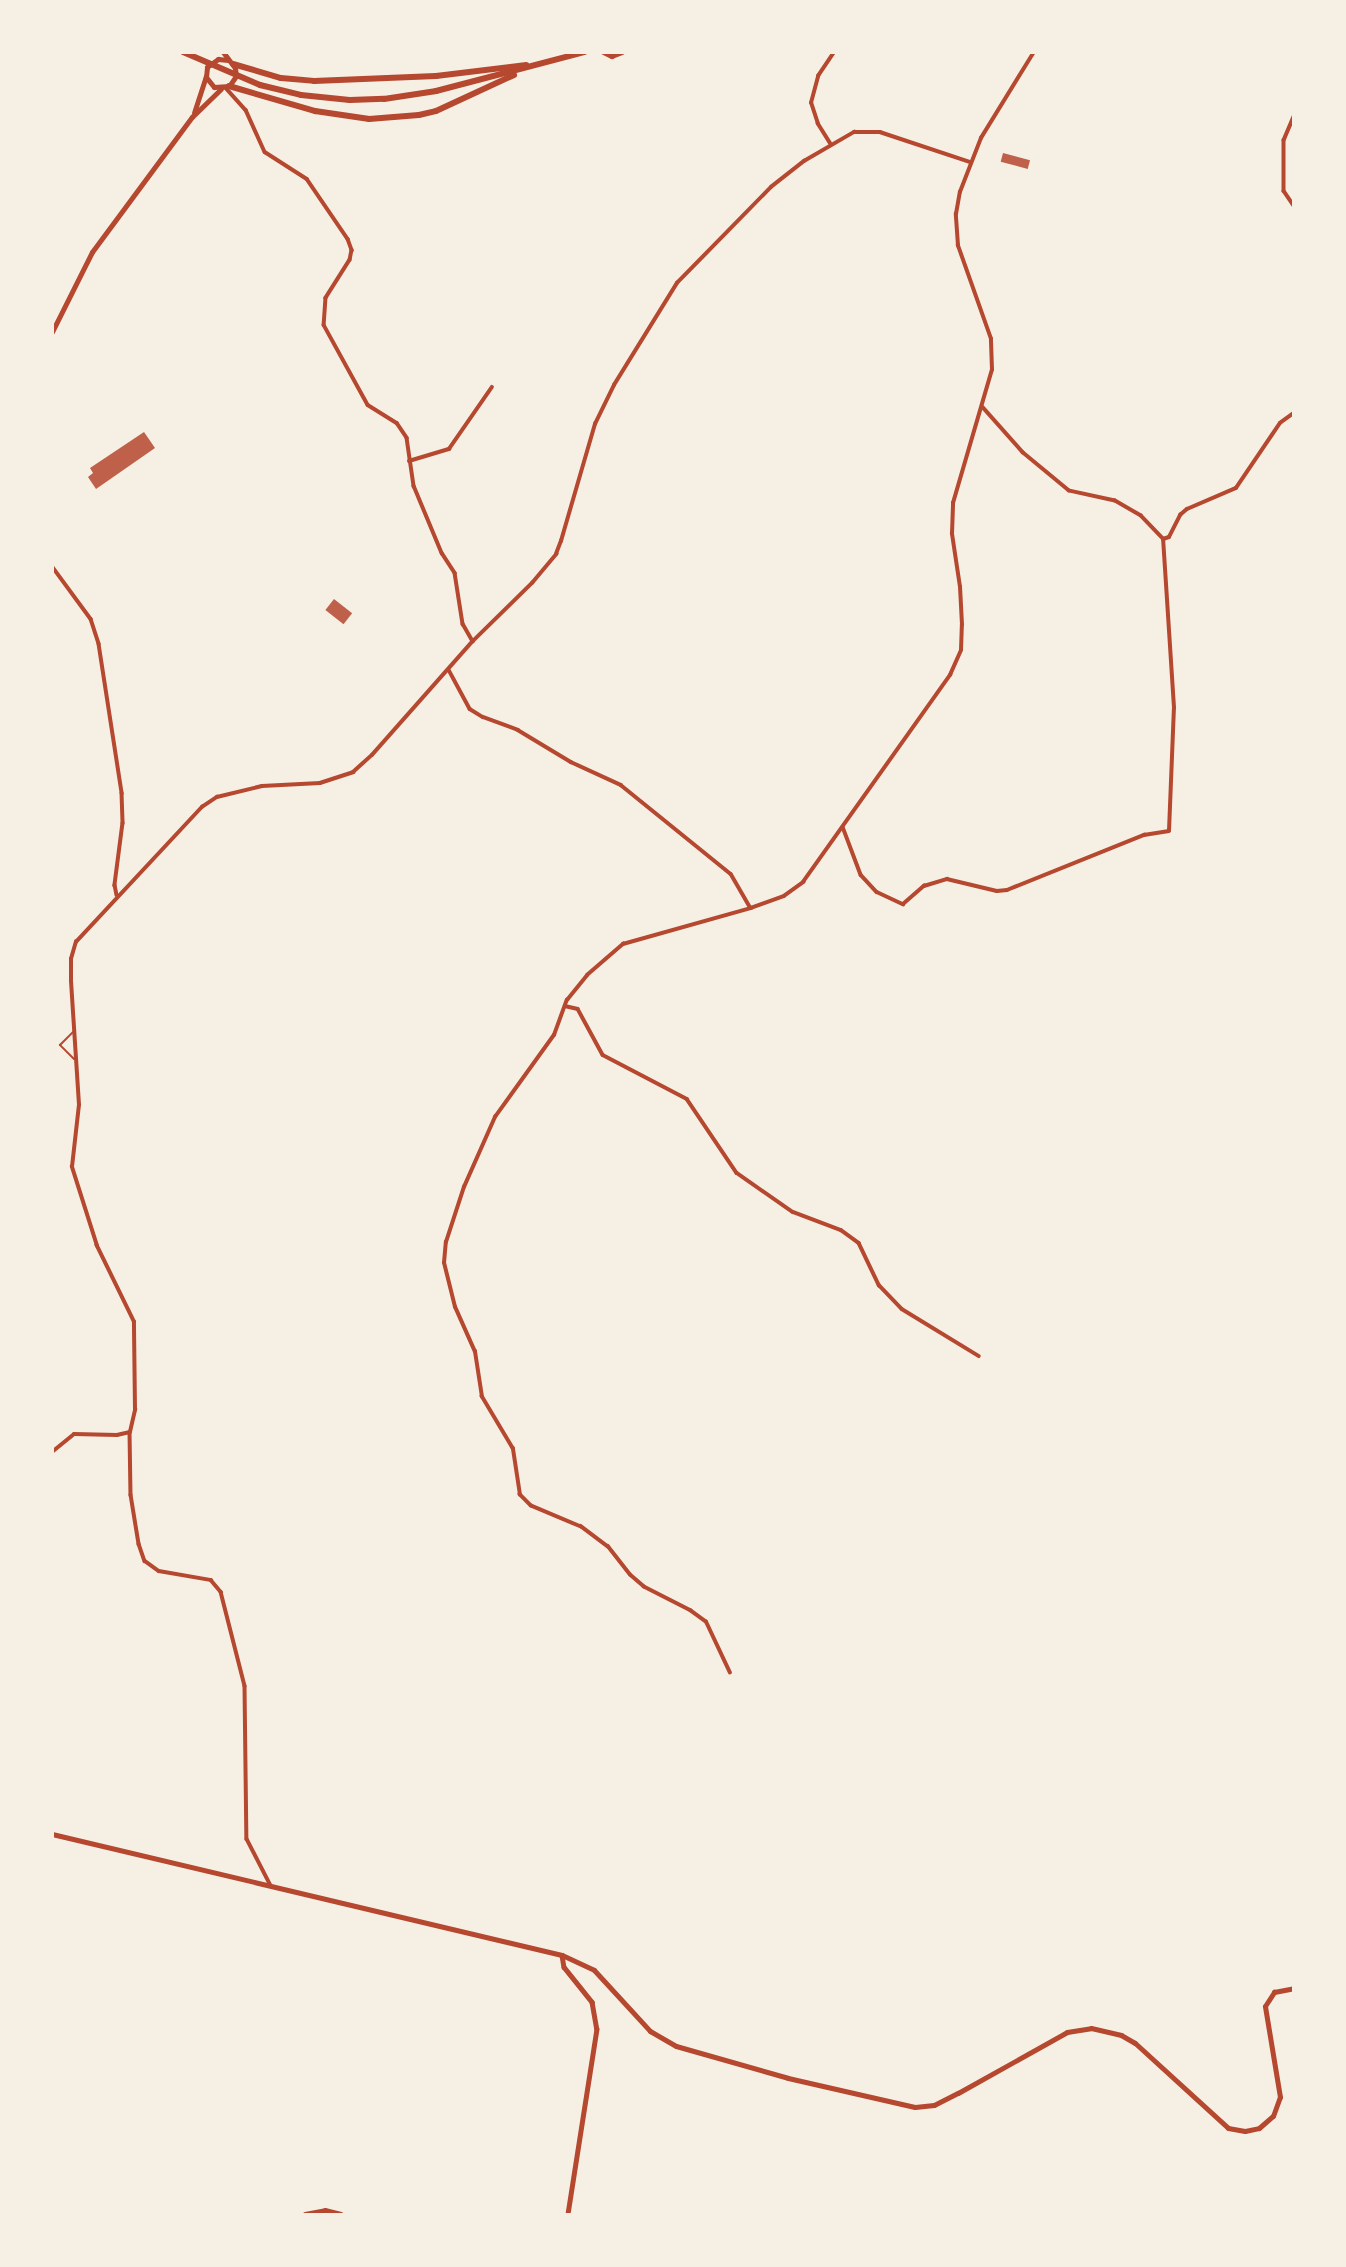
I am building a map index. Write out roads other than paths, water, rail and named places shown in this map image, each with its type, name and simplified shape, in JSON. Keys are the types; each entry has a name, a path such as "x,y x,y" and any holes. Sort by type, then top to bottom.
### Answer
{"main road":[{"path":"183,52 225,72 281,91 326,98 384,99 488,80 585,52"},
{"path":"211,52 206,77 211,85 328,114 369,119 403,117 447,107 534,65"},
{"path":"223,52 231,62 236,76 225,88"},
{"path":"604,52 612,56 622,52"},
{"path":"209,64 218,59 281,78 314,81 436,76 534,65"},
{"path":"52,1833 562,1955 594,1970 650,2031 676,2046 788,2078 908,2106 934,2105 1067,2032 1091,2028 1128,2038 1146,2051 1216,2120 1228,2128 1245,2131 1259,2128 1277,2110 1281,2085 1265,2006 1274,1992 1293,1988"}],"street":[{"path":"831,145 818,124 811,103 818,76 834,52"},
{"path":"730,1673 706,1622 691,1611 643,1587 629,1575 608,1547 581,1527 531,1506 520,1495 513,1449 482,1397 475,1352 449,1285 444,1263 446,1242 464,1187 495,1117 554,1035 565,1006 587,975 623,944 751,908 784,896 803,882 950,675 961,650 960,587 952,534 953,503 992,370 991,339 958,246 956,214 970,162 981,138 1034,52"},
{"path":"192,117 206,77"},
{"path":"52,332 92,252 192,117 225,88 246,110 265,152 307,179 348,239 352,250 350,260 326,298 324,326 368,405 397,423 407,438 409,461 420,504 459,584 463,624 473,641"},
{"path":"1293,117 1284,140 1284,191 1293,206"},
{"path":"270,1885 247,1839 245,1686 221,1592 211,1580 159,1571 145,1561 139,1544 131,1495 130,1432 135,1410 134,1322 97,1246 72,1167 79,1105 71,959 76,942 202,807 217,797 262,786 320,783 353,772 473,641 532,583 555,554 595,424 614,385 677,283 771,187 804,161 854,132 880,132 970,162"},
{"path":"409,461 449,449 492,387"},
{"path":"843,826 861,875 877,892 903,904 924,886 947,879 997,891 1007,890 1144,835 1169,831 1174,708 1163,539 1141,516 1115,501 1069,491 1023,453 983,408"},
{"path":"1163,539 1169,537 1180,515 1187,509 1236,488 1280,423 1293,412"},
{"path":"52,566 91,619 99,644 122,793 123,823 115,885 117,895"},
{"path":"449,670 470,709 518,730 571,762 621,785 731,874 751,908"},
{"path":"565,1006 578,1009 603,1055 687,1099 737,1173 793,1212 841,1230 859,1243 879,1285 902,1309 979,1356"},
{"path":"52,1452 74,1434 117,1435 130,1432"},
{"path":"562,1955 564,1967 592,2001 597,2029 568,2214"},
{"path":"305,2214 326,2210 341,2214"}],"lane":[{"path":"74,1031 61,1045 75,1059"}]}
